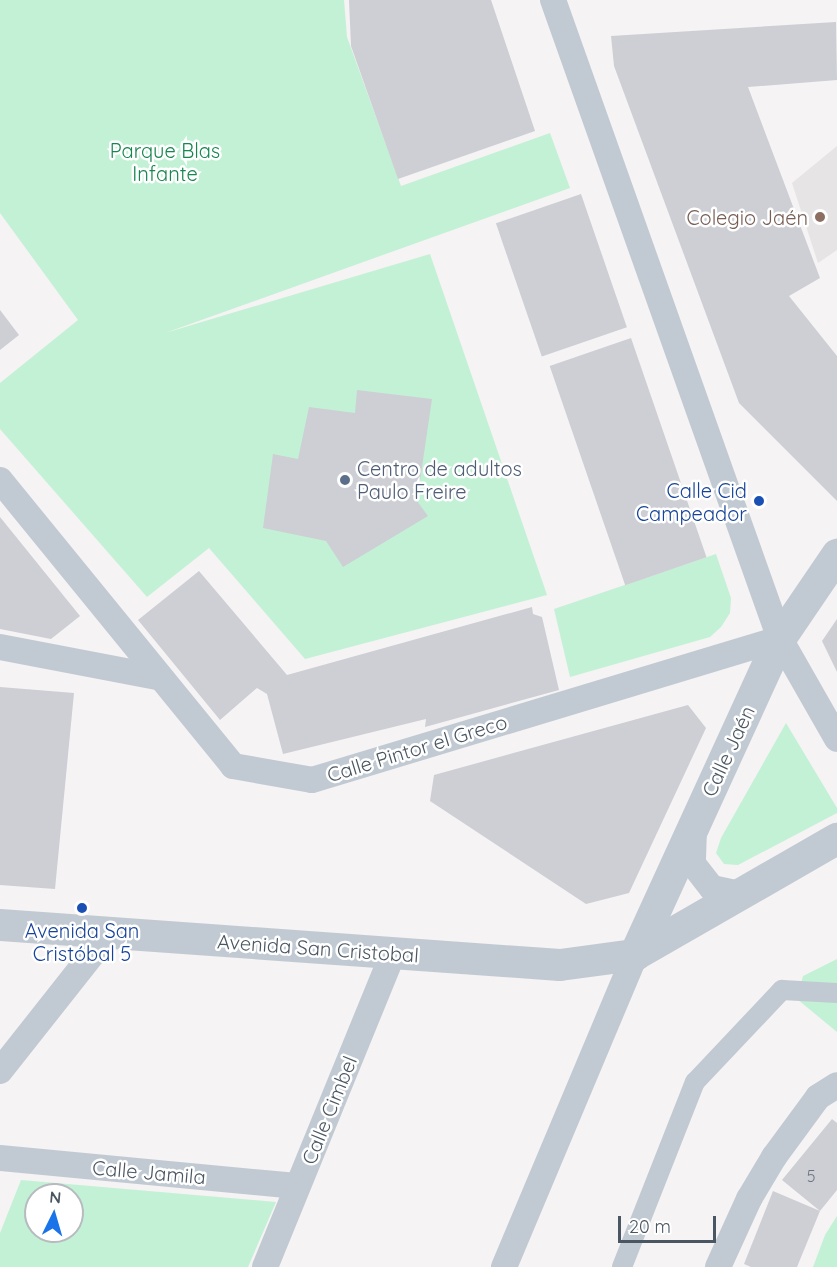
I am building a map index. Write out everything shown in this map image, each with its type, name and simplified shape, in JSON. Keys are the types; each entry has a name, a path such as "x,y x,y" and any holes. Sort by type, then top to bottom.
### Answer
{"street":[{"path":"553,0 780,639 837,739"},
{"name":"Calle Pintor el Greco","path":"0,480 158,677 233,766 312,780 780,639"},
{"name":"Calle Jaén","path":"635,955 780,639 837,555"},
{"path":"0,647 158,677"},
{"path":"694,826 693,864 712,888 741,894"},
{"path":"504,1267 635,955 837,839"},
{"name":"Avenida San Cristobal","path":"0,925 560,965 635,955"},
{"path":"0,1071 109,933"},
{"name":"Calle Cimbel","path":"266,1267 393,954"},
{"path":"622,1267 694,1082 782,990 837,993"},
{"path":"718,1267 749,1199 780,1148 818,1097 837,1085"},
{"name":"Calle Jamila","path":"0,1158 297,1186"}],"shaded area":[{"name":"Colegio Jaén","path":"837,146 837,250 818,263 792,183"}],"green space":[{"name":"Parque Blas Infante","path":"0,0 344,0 347,37 401,186 550,133 570,188 165,333 430,254 547,595 305,659 209,548 147,597 0,429 0,383 78,320 0,213"},
{"path":"716,554 731,598 730,613 721,627 710,637 570,677 554,609"},
{"path":"786,723 837,808 837,813 738,865 724,864 716,853 721,838"},
{"path":"837,959 837,1032 797,999 803,976"},
{"path":"21,1180 56,1183 24,1183 24,1243 84,1243 84,1185 276,1202 248,1267 0,1267 0,1233"},
{"path":"837,1216 837,1267 813,1267 825,1235"}],"building":[{"path":"349,0 491,0 535,131 398,179 351,46"},
{"path":"836,22 837,80 748,87 820,278 789,296 837,356 837,501 739,403 614,66 611,36"},
{"path":"581,194 627,327 542,357 496,223"},
{"path":"0,310 19,335 0,350"},
{"path":"631,338 707,557 625,585 550,366"},
{"name":"Centro de adultos Paulo Freire","path":"357,390 432,399 417,501 428,516 343,567 326,541 263,528 273,454 298,459 309,407 355,413"},
{"path":"0,517 80,616 51,639 0,629"},
{"path":"199,571 287,675 532,607 533,614 542,617 559,690 425,727 426,719 283,754 267,694 257,688 220,720 138,620"},
{"path":"837,619 837,672 822,641"},
{"path":"0,687 74,693 55,889 0,885"},
{"path":"688,705 706,728 629,893 586,904 430,801 434,775"},
{"path":"832,1119 837,1123 837,1190 820,1211 782,1180"},
{"path":"773,1191 820,1211 797,1267 751,1267 744,1264"}],"place":[{"name":"Colegio Jaén","path":"820,217"},
{"name":"Centro de adultos Paulo Freire","path":"345,480"},
{"name":"Calle Cid Campeador","path":"759,501"},
{"name":"Avenida San Cristóbal 5","path":"82,908"}]}
